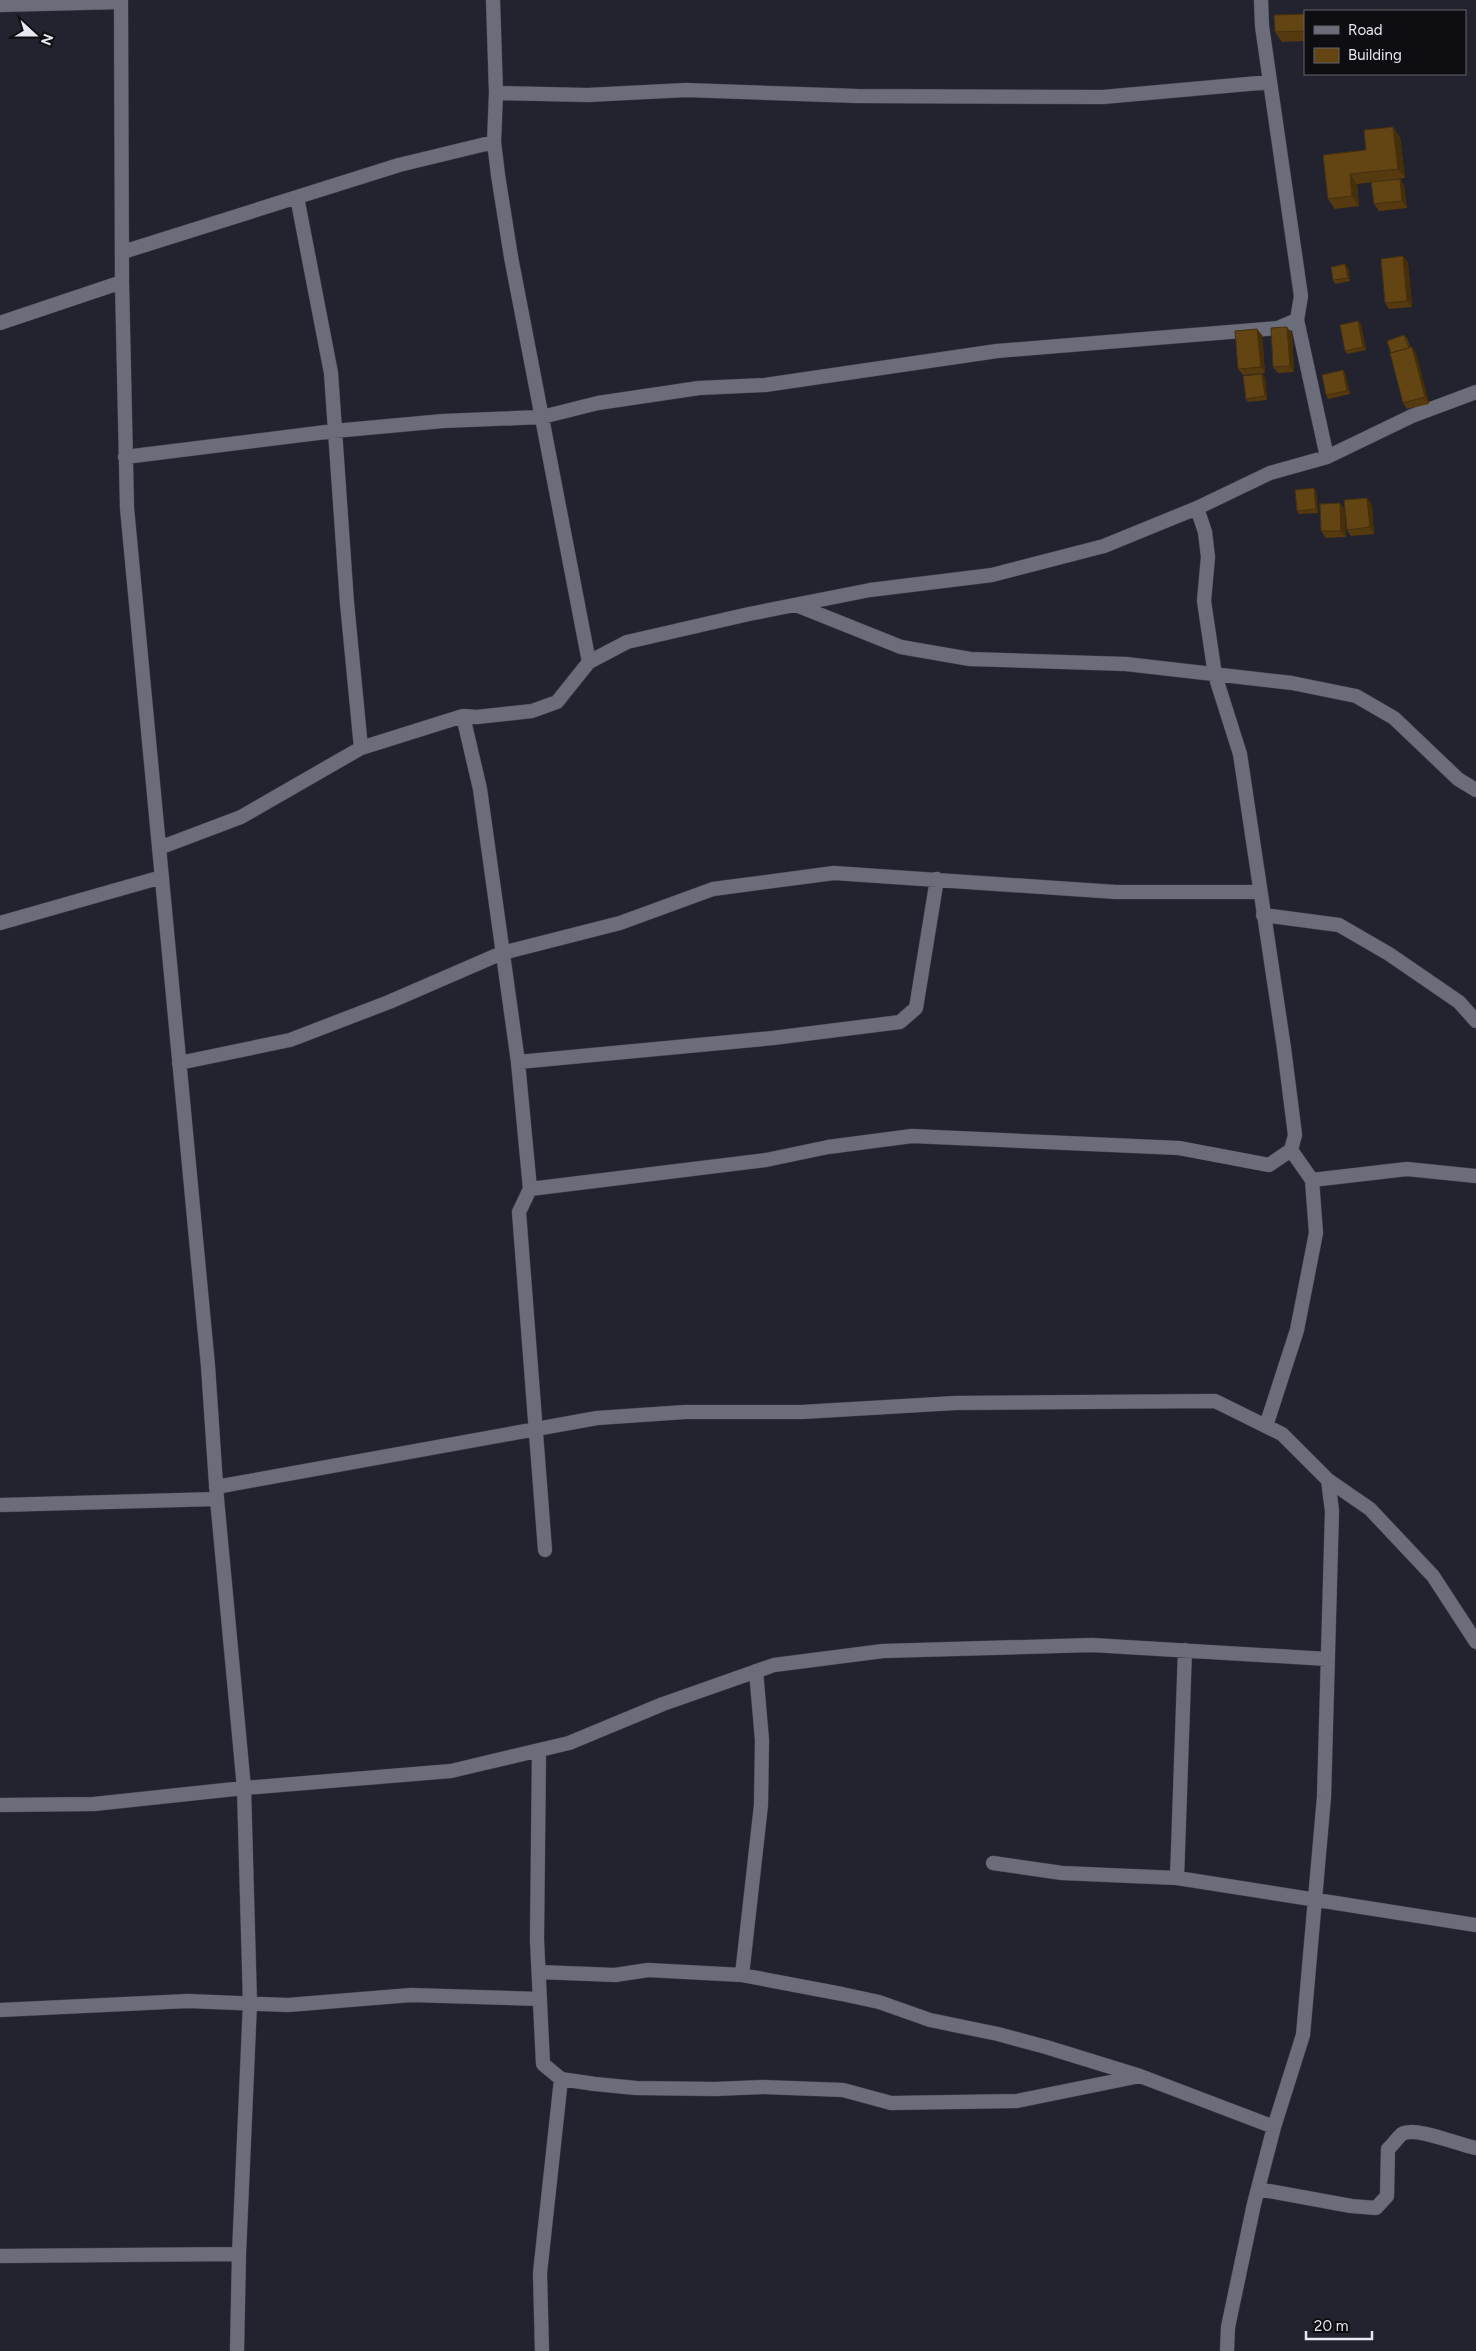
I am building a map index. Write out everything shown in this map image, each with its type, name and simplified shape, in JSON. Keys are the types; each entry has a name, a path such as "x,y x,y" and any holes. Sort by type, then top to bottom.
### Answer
{"street":[{"path":"493,0 496,93 494,142 511,257 589,662"},
{"path":"1261,0 1270,82 1301,296 1298,320 1327,457"},
{"path":"0,5 121,1 122,282 127,508 208,1366 217,1493 244,1788 250,2003 239,2254 237,2351"},
{"path":"496,93 588,95 686,90 857,96 1104,97 1270,82"},
{"path":"123,252 399,165 494,142"},
{"path":"297,197 331,373 347,603 361,748"},
{"path":"0,324 122,282"},
{"path":"125,457 334,431 442,421 542,417 598,404 699,388 765,385 998,351 1278,328 1298,320"},
{"path":"159,848 241,817 361,748 463,716 477,717 532,711 556,702 589,662 627,642 870,590 992,575 1104,546 1197,508 1270,474 1327,457 1412,416 1476,392"},
{"path":"530,1190 766,1160 828,1147 912,1136 1179,1148 1269,1164 1291,1150 1295,1135 1240,754 1215,675 1204,601 1208,557 1205,532 1197,508"},
{"path":"795,605 902,647 960,657 1126,664 1292,683 1356,696 1394,718 1458,779 1476,790"},
{"path":"463,716 480,789 518,1062 530,1190 519,1212 545,1550"},
{"path":"179,1063 290,1040 389,1002 502,953 620,923 713,889 834,873 1116,892 1260,892"},
{"path":"0,923 162,877"},
{"path":"518,1062 773,1038 900,1022 916,1008 937,879"},
{"path":"1263,915 1339,925 1389,954 1459,1002 1476,1021"},
{"path":"1266,1426 1297,1330 1316,1232 1312,1180 1291,1150"},
{"path":"1312,1180 1406,1169 1476,1176"},
{"path":"0,1505 217,1493 536,1428 597,1418 685,1412 802,1412 955,1403 1216,1401 1282,1434 1328,1480 1370,1509 1433,1576 1476,1642"},
{"path":"1227,2351 1228,2327 1258,2189 1274,2127 1303,2035 1324,1796 1332,1511 1328,1480"},
{"path":"0,1805 94,1804 244,1788 451,1771 539,1752 569,1743 663,1704 774,1665 883,1650 1092,1645 1328,1659"},
{"path":"1177,1878 1184,1650"},
{"path":"742,1975 761,1805 762,1740 756,1671"},
{"path":"539,1752 537,1940 543,2064 561,2079 636,2088 715,2089 763,2087 843,2090 891,2102 1017,2100 1140,2076"},
{"path":"993,1863 1062,1873 1177,1878 1476,1925"},
{"path":"539,1972 615,1975 648,1970 742,1975 879,2002 930,2020 1006,2036 1140,2076 1274,2127"},
{"path":"0,2010 188,2002 288,2005 411,1994 540,1999"},
{"path":"542,2351 540,2272 561,2079"},
{"path":"1258,2189 1351,2206 1376,2208 1387,2196 1388,2149 1403,2134 1416,2131 1461,2146 1476,2148"},
{"path":"0,2256 239,2254"}],"building":[{"path":"1304,14 1304,31 1275,32 1274,15"},
{"path":"1393,127 1398,169 1350,174 1352,196 1328,199 1323,155 1366,150 1364,130"},
{"path":"1400,179 1402,201 1374,204 1371,182"},
{"path":"1403,256 1407,301 1385,303 1381,259"},
{"path":"1345,264 1348,278 1333,280 1331,267"},
{"path":"1358,321 1363,347 1345,351 1340,325"},
{"path":"1287,327 1290,366 1273,367 1271,328"},
{"path":"1257,329 1261,367 1238,369 1235,331"},
{"path":"1404,335 1409,348 1391,353 1387,341"},
{"path":"1412,347 1425,397 1403,403 1390,353"},
{"path":"1343,370 1347,391 1326,395 1322,375"},
{"path":"1262,374 1265,396 1246,399 1243,376"},
{"path":"1314,488 1316,509 1297,511 1295,490"},
{"path":"1367,498 1370,527 1347,530 1344,500"},
{"path":"1340,503 1341,531 1321,531 1320,504"}]}
